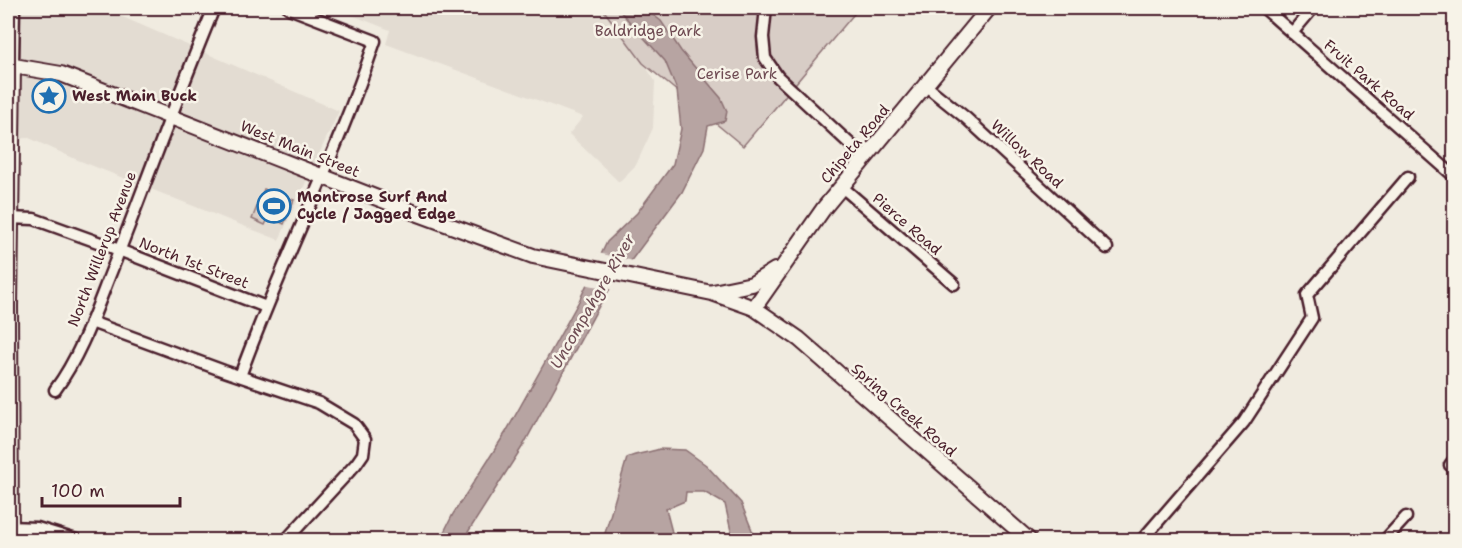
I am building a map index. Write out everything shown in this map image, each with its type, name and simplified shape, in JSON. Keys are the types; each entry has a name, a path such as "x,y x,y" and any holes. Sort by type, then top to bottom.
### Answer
{"main road":[{"name":"Chipeta Road","path":"754,308 841,186 989,8"},
{"name":"West Main Street","path":"10,65 61,74 438,222 533,256 712,293 754,308"},
{"path":"10,65 10,532"},
{"path":"712,293 743,287 761,280 777,269 794,252"},
{"name":"Spring Creek Road","path":"754,308 799,339 1029,540"}],"street":[{"path":"10,65 14,8"},
{"name":"North Willerup Avenue","path":"55,390 70,369 91,322 214,8"},
{"path":"240,376 266,307 323,176 375,41 289,8"},
{"path":"766,8 763,37 765,58 778,78 864,157"},
{"name":"Fruit Park Road","path":"1264,8 1455,176"},
{"path":"1292,33 1313,8"},
{"name":"Willow Road","path":"925,85 966,118 1107,248"},
{"path":"1142,540 1244,422 1312,318 1307,295 1408,177"},
{"name":"Pierce Road","path":"841,186 954,284"},
{"name":"North 1st Street","path":"10,218 34,219 266,307"},
{"path":"91,322 318,403 354,424 364,439 363,454 286,540"},
{"path":"1385,540 1406,517"},
{"path":"10,532 37,528 76,540"}],"shaded area":[{"path":"8,8 102,8 339,111 279,240 73,158 29,138 8,139"},
{"path":"334,8 604,8 626,35 655,81 653,128 636,165 619,182 569,134 583,117 386,44 390,30"}],"green space":[{"name":"Cerise Park","path":"602,8 859,8 743,146 643,63"},
{"name":"Montrose Surf And Cycle / Jagged Edge","path":"264,189 294,200 284,224 269,217 265,225 252,219"}],"water":[{"name":"Uncompahgre River","path":"617,8 644,8 661,21 681,51 721,98 727,111 725,121 708,126 704,148 682,192 604,297 524,444 463,540 440,540 453,514 506,432 579,301 607,242 637,213 673,164 681,129 677,90 665,61"},
{"path":"659,449 685,450 706,465 741,503 756,540 733,540 725,504 704,492 686,492 685,501 666,509 674,540 603,540 627,458"}],"pier":[{"path":"598,253 634,261 613,290 584,284"}],"place":[{"name":"West Main Buck","path":"49,96"},
{"name":"Montrose Surf And Cycle / Jagged Edge","path":"274,206"}],"park label":[{"name":"Baldridge Park","path":"648,31"}]}
